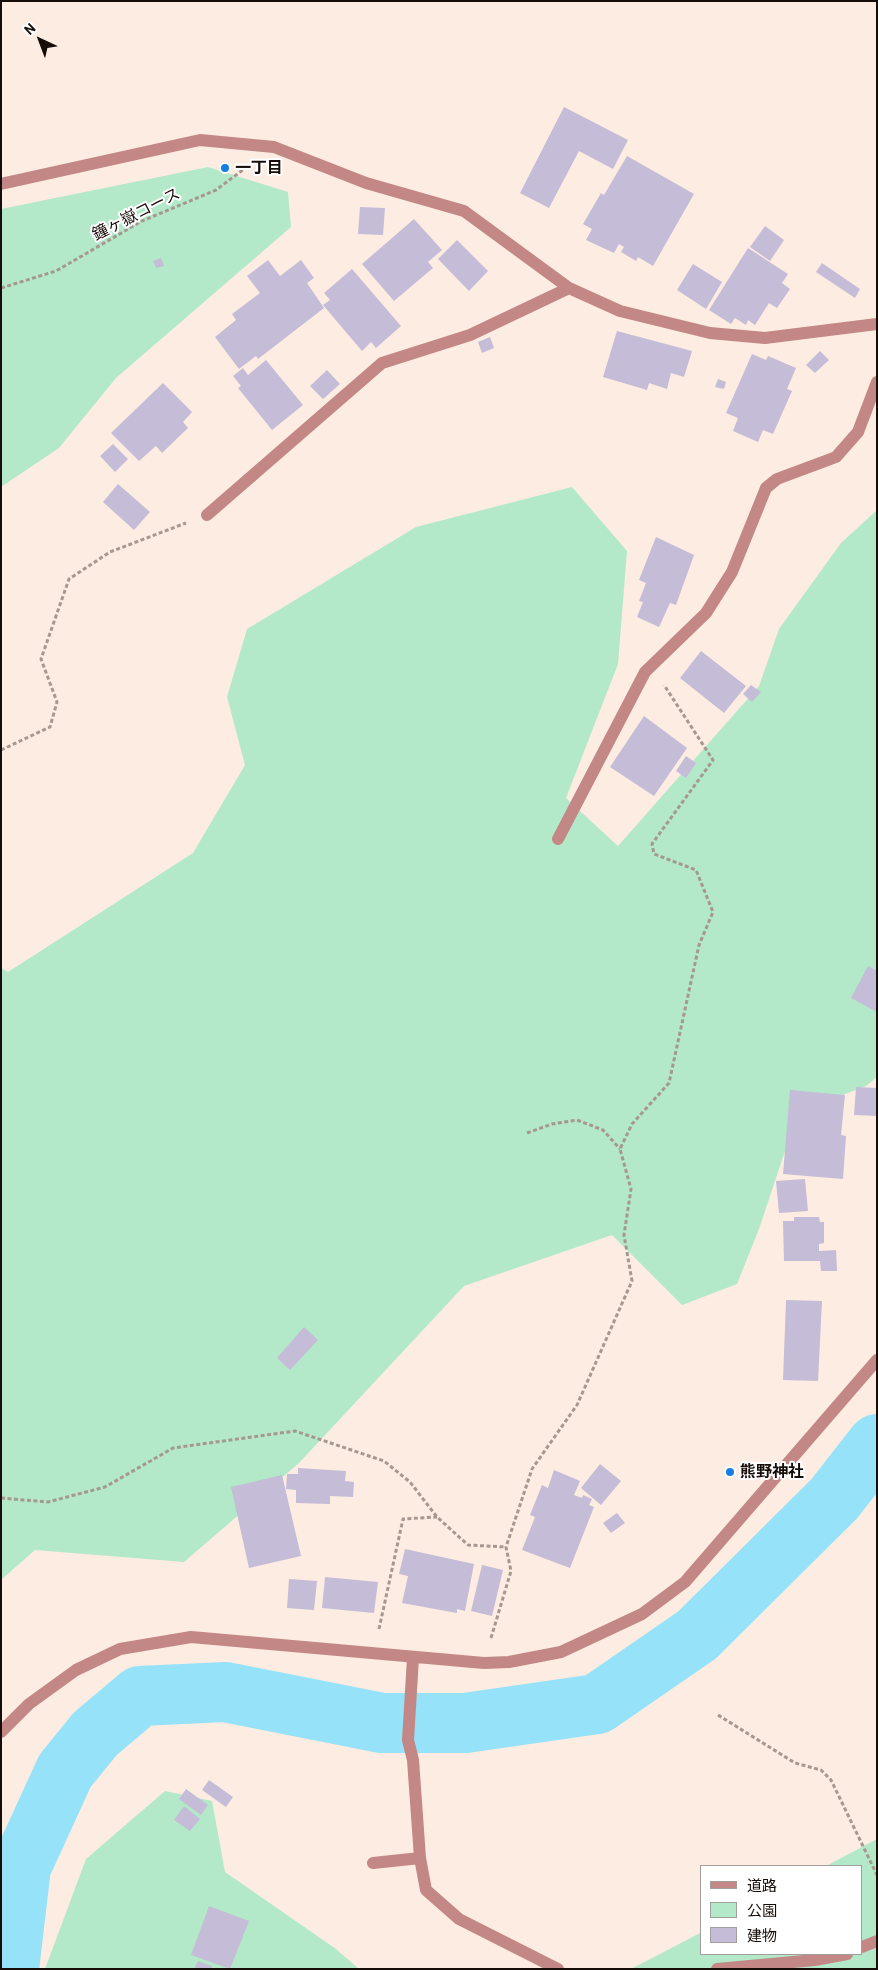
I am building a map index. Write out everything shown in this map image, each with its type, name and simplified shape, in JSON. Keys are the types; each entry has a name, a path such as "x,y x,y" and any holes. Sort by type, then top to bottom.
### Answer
{"street":[{"path":"1,184 200,140 274,147 366,183 464,211 568,288 620,311 710,333 765,338 877,324"},
{"path":"207,515 382,363 470,335 568,288"},
{"path":"558,839 645,672 706,613 732,572 766,488 777,479 836,457 858,432 877,382"},
{"path":"1,1732 29,1704 76,1670 120,1649 191,1637 484,1663 509,1662 561,1652 642,1614 685,1582 877,1360"},
{"path":"413,1658 408,1740 413,1760 420,1858 426,1890 460,1919 558,1969"},
{"path":"373,1863 420,1858"},
{"path":"863,1947 877,1941"},
{"path":"716,1969 815,1960 841,1955"}],"path":[{"name":"鐘ヶ嶽コース","path":"1,288 56,271 142,221 216,190 274,147"},
{"path":"1,750 50,726 56,702 42,658 69,579 110,552 207,515"},
{"path":"620,1149 632,1124 669,1082 699,945 713,912 696,870 654,854 652,844 713,760 651,666"},
{"path":"484,1663 511,1571 506,1547 532,1469 577,1405 632,1281 624,1235 632,1189 620,1149 603,1130 578,1120 552,1124 527,1133"},
{"path":"1,1498 48,1502 105,1487 173,1448 295,1432 384,1460 410,1482 437,1517 468,1545 506,1547"},
{"path":"374,1652 403,1519 437,1517"},
{"path":"718,1715 794,1763 821,1770 832,1780 877,1875"}],"green space":[{"path":"208,167 288,192 291,227 116,378 59,448 1,487 1,209"},
{"path":"572,487 627,551 618,664 566,798 618,846 759,686 779,629 841,543 877,510 877,1077 866,1086 798,1112 759,1229 737,1284 682,1305 612,1235 464,1286 299,1463 184,1562 35,1550 1,1580 1,968 8,972 193,853 245,765 227,697 247,629 416,527"},
{"path":"165,1791 212,1801 225,1872 336,1949 359,1969 45,1969 86,1859"},
{"path":"877,1839 877,1969 631,1969 700,1933 700,1955 863,1955 863,1865 828,1865"}],"building":[{"path":"564,107 628,140 613,169 579,151 549,208 520,193"},
{"path":"627,156 694,194 653,266 638,257 636,261 621,252 624,247 619,244 614,253 586,240 592,229 583,224 601,193 604,195"},
{"path":"360,207 385,208 383,235 358,234"},
{"path":"414,219 442,250 428,262 433,268 394,301 362,264"},
{"path":"765,226 784,240 770,261 750,247"},
{"path":"457,240 488,271 469,291 438,259"},
{"path":"748,248 788,274 782,283 790,289 777,308 769,303 755,325 748,320 746,325 735,318 731,324 709,310"},
{"path":"161,258 164,266 156,268 153,261"},
{"path":"268,260 280,276 301,260 314,278 307,283 324,308 258,359 256,356 239,369 215,337 236,320 232,314 260,293 247,276"},
{"path":"822,263 860,289 855,298 816,272"},
{"path":"693,264 722,282 706,309 677,290"},
{"path":"352,269 401,326 376,348 371,342 362,351 323,305 330,300 324,293"},
{"path":"617,331 692,351 684,377 671,373 667,389 649,383 647,390 603,377"},
{"path":"490,337 494,348 482,353 478,342"},
{"path":"820,351 829,360 815,373 806,365"},
{"path":"752,354 766,360 768,356 796,368 787,389 792,391 773,434 763,430 758,442 733,431 738,418 726,413"},
{"path":"266,360 303,405 272,430 238,388 241,386 233,376 243,368 248,375"},
{"path":"327,370 340,384 323,399 310,386"},
{"path":"718,379 726,382 724,389 715,387"},
{"path":"163,383 192,412 183,422 188,428 162,453 156,446 139,461 111,433"},
{"path":"113,444 128,459 115,472 100,456"},
{"path":"118,484 150,512 134,530 103,502"},
{"path":"656,537 694,555 676,605 670,603 659,627 637,617 643,602 639,601 646,583 639,580"},
{"path":"701,651 746,686 724,713 680,678"},
{"path":"751,685 761,692 752,702 743,694"},
{"path":"644,716 687,748 654,796 610,767"},
{"path":"686,756 696,763 686,778 676,771"},
{"path":"868,966 877,971 877,1012 851,998"},
{"path":"856,1087 877,1088 877,1116 854,1115"},
{"path":"790,1090 845,1095 841,1135 846,1136 843,1179 783,1174"},
{"path":"805,1179 808,1211 779,1213 776,1181"},
{"path":"794,1217 819,1217 820,1222 824,1222 824,1243 819,1244 819,1251 836,1250 837,1271 821,1271 820,1261 784,1261 783,1221 794,1221"},
{"path":"786,1300 822,1301 818,1381 783,1380"},
{"path":"304,1327 318,1340 290,1370 277,1358"},
{"path":"600,1464 621,1481 601,1505 581,1488"},
{"path":"298,1468 346,1471 345,1481 354,1482 353,1497 330,1496 330,1504 296,1503 296,1490 286,1489 287,1474 298,1474"},
{"path":"554,1470 580,1481 574,1495 582,1498 583,1495 592,1499 589,1505 594,1507 570,1568 522,1550 535,1517 530,1515 542,1485 548,1488"},
{"path":"282,1475 301,1556 249,1568 231,1487"},
{"path":"617,1513 625,1523 611,1533 603,1523"},
{"path":"405,1549 474,1564 465,1611 457,1609 457,1613 402,1603 408,1576 399,1574"},
{"path":"482,1565 503,1570 492,1616 471,1611"},
{"path":"325,1577 378,1582 374,1613 322,1608"},
{"path":"289,1579 317,1581 314,1610 287,1608"},
{"path":"209,1780 233,1797 226,1807 202,1790"},
{"path":"186,1789 208,1805 201,1815 179,1799"},
{"path":"184,1806 200,1819 190,1831 174,1820"},
{"path":"209,1906 249,1921 230,1969 191,1955"},
{"path":"198,1961 212,1966 211,1969 194,1969"}],"waterway":[{"path":"9,1969 21,1867 65,1771 95,1734 140,1696 225,1692 382,1723 465,1723 597,1704 697,1635 834,1499 877,1444"}],"place":[{"name":"一丁目","path":"225,168"},
{"name":"熊野神社","path":"730,1472"}]}
